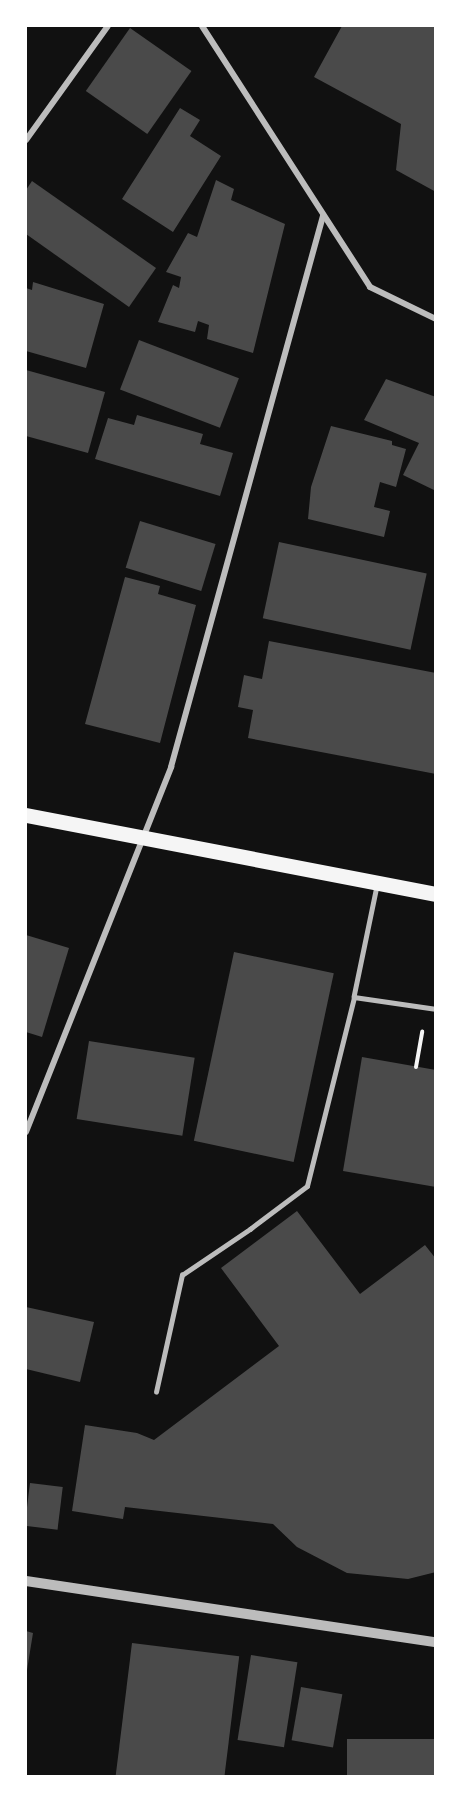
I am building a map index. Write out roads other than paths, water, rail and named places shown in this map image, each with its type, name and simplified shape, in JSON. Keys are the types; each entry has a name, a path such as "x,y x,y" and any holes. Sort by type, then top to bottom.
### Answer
{"main road":[{"path":"26,815 435,894"}],"street":[{"path":"26,140 108,26"},
{"path":"202,26 370,287 435,319"},
{"path":"26,1132 171,767 323,216"},
{"path":"26,1581 435,1642"}],"lane":[{"path":"156,1392 182,1275 250,1229 307,1186 354,997 377,883"},
{"path":"354,997 435,1009"}]}
